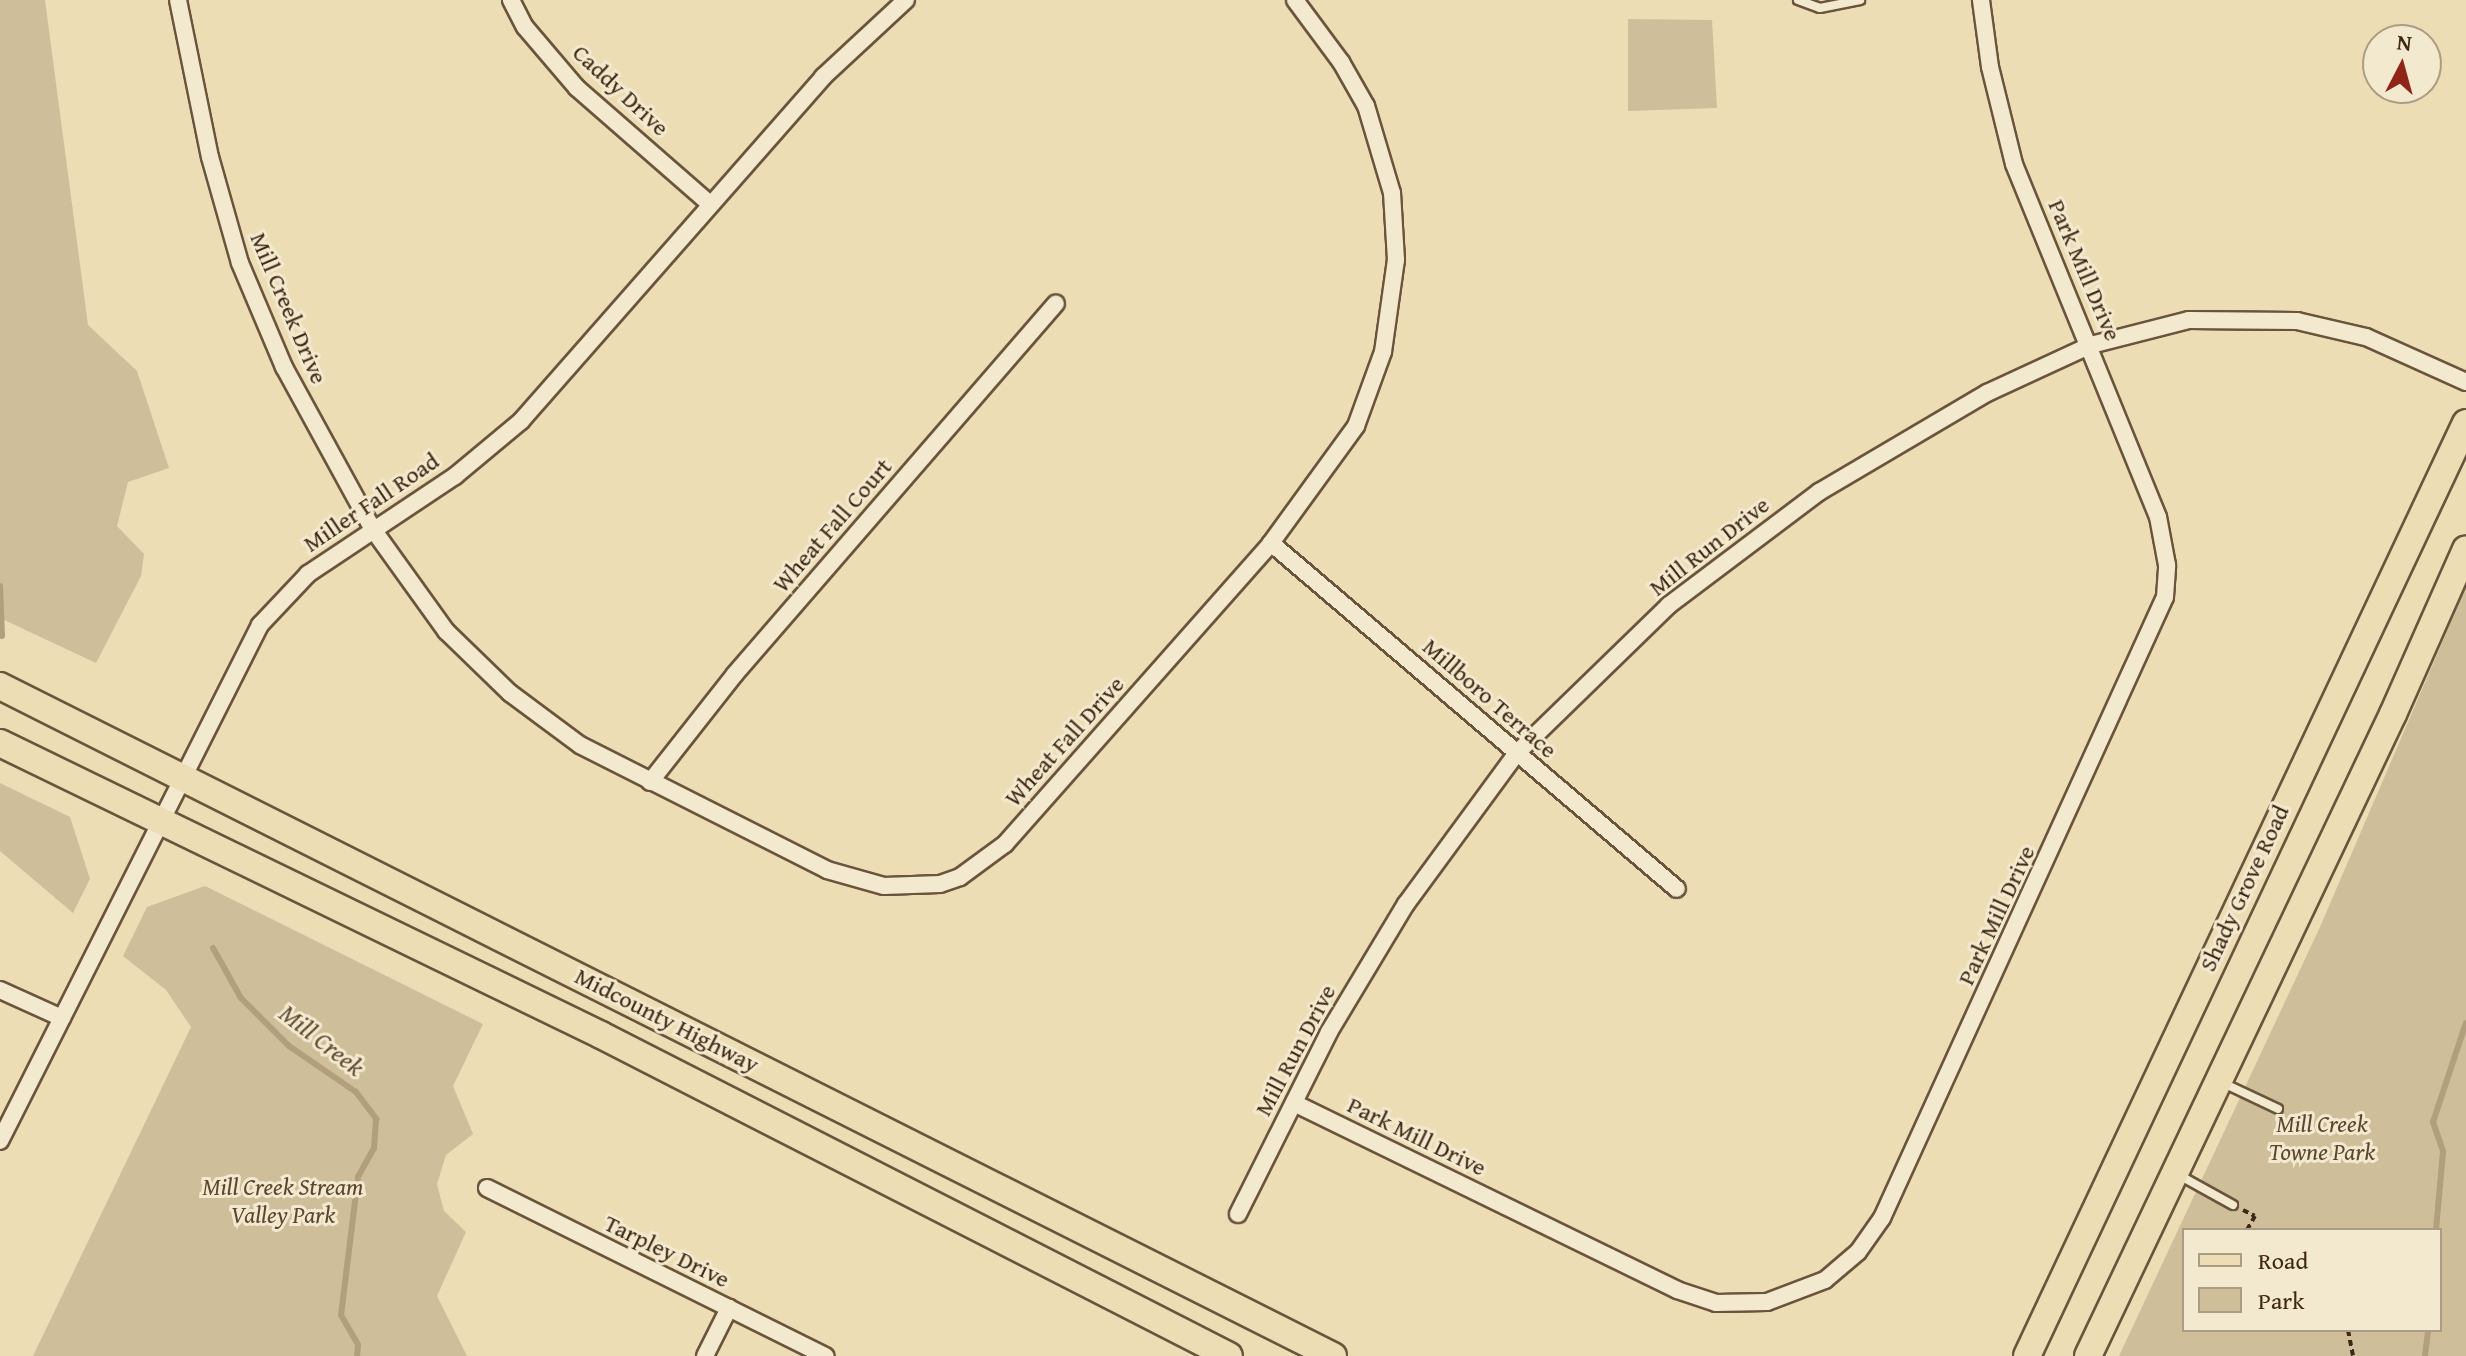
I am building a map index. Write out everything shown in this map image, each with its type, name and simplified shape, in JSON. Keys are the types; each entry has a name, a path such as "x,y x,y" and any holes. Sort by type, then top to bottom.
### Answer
{"main road":[{"name":"Shady Grove Road","path":"2027,1356 2466,423"},
{"path":"2088,1356 2393,714 2466,549"},
{"name":"Midcounty Highway","path":"0,686 1333,1356"},
{"name":"Midcounty Highway","path":"0,743 160,825 601,1035 1229,1356"}],"street":[{"name":"Mill Creek Drive","path":"178,0 210,157 240,263 284,367 372,528"},
{"name":"Caddy Drive","path":"511,0 525,27 577,88 710,204"},
{"name":"Miller Fall Road","path":"0,1141 160,825 180,776 260,625 308,574 372,528 455,476 521,421 823,77 906,0"},
{"name":"Wheat Fall Drive","path":"372,528 446,631 510,693 580,745 827,870 884,886 940,884 960,877 1005,844 1271,543 1356,426 1383,352 1396,260 1392,193 1366,106 1341,62 1295,0"},
{"name":"Park Mill Drive","path":"1294,1103 1677,1290 1716,1303 1767,1302 1799,1293 1825,1280 1858,1252 1882,1218 2165,597 2167,565 2158,517 2091,345 2014,164 1990,67 1981,0"},
{"name":"Wheat Fall Court","path":"650,782 745,662 1056,304"},
{"name":"Mill Run Drive","path":"1238,1214 1329,1032 1406,904 1517,753 1669,605 1819,492 1987,393 2091,345 2135,329 2189,320 2297,321 2366,337 2466,382"},
{"name":"Millboro Terrace","path":"1271,543 1677,889"},
{"path":"0,990 62,1018"},
{"name":"Tarpley Drive","path":"487,1188 826,1356"},
{"path":"705,1356 729,1308"}],"lane":[{"path":"1798,0 1820,8 1860,0"},
{"path":"2217,1080 2278,1109"},
{"path":"2173,1172 2233,1205"}],"path":[{"path":"2233,1205 2255,1216 2248,1228"},
{"path":"2348,1332 2353,1356"}],"green space":[{"path":"0,0 45,0 88,325 137,371 169,468 128,482 117,526 144,554 141,576 96,663 0,618"},
{"path":"1628,19 1712,20 1717,108 1628,111"},
{"name":"Mill Creek Towne Park","path":"2466,587 2466,1356 2119,1356 2320,927"},
{"path":"0,783 70,817 90,879 73,913 0,851"},
{"name":"Mill Creek Stream Valley Park","path":"205,886 483,1024 453,1086 473,1134 446,1155 437,1184 444,1211 466,1232 437,1296 467,1356 33,1356 191,1027 166,990 123,956 147,907"}],"waterway":[{"name":"Mill Creek","path":"0,586 2,636"},
{"name":"Mill Creek","path":"213,948 241,998 289,1046 356,1092 376,1119 374,1148 358,1177 341,1315 358,1345 357,1356"},
{"path":"2436,1228 2443,1151 2433,1122 2466,1023"},
{"path":"2425,1356 2428,1332"}]}
